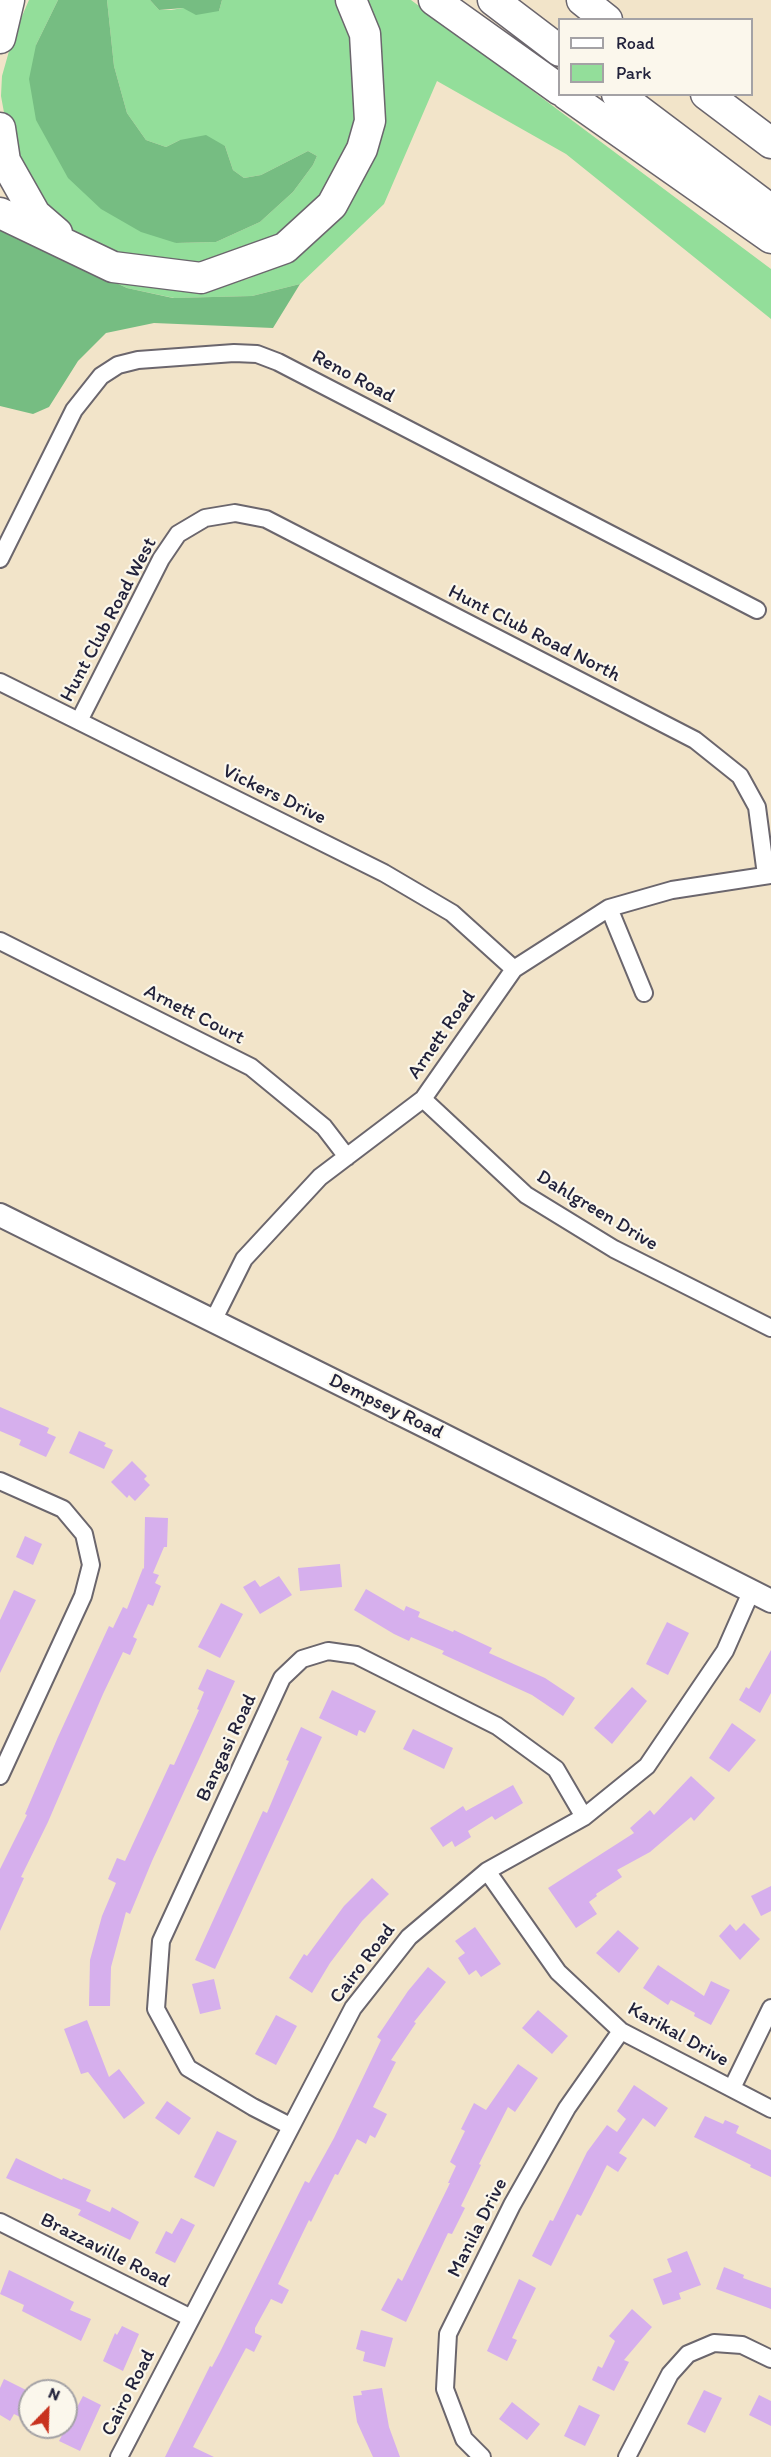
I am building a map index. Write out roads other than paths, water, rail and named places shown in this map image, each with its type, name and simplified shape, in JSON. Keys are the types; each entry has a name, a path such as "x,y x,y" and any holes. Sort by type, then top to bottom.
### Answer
{"highway":[{"path":"0,38 9,0"},
{"path":"0,213 113,267 201,278 285,248 332,205 362,149 370,121 365,34 351,0"},
{"path":"434,0 558,89"},
{"path":"493,0 558,49"},
{"path":"582,0 604,18"},
{"path":"569,96 771,238"},
{"path":"620,96 771,210"},
{"path":"709,96 771,143"},
{"path":"0,128 5,161 35,214 82,254"}],"main road":[{"name":"Dempsey Road","path":"0,1215 771,1602"}],"street":[{"name":"Reno Road","path":"0,559 74,410 101,376 118,365 138,360 234,353 257,354 279,362 757,610"},
{"name":"Hunt Club Road North","path":"205,518 235,513 266,519 694,740 740,776 757,807 769,875"},
{"name":"Hunt Club Road West","path":"79,721 161,559 178,534 205,518"},
{"name":"Vickers Drive","path":"0,682 384,873 452,913 514,969"},
{"name":"Arnett Road","path":"213,1321 243,1259 320,1178 423,1099 514,969 609,908 672,890 769,875"},
{"path":"609,908 644,993"},
{"name":"Arnett Court","path":"0,941 251,1067 324,1127 347,1157"},
{"name":"Dahlgreen Drive","path":"423,1099 526,1195 614,1249 771,1328"},
{"path":"0,1776 83,1596 92,1565 84,1534 63,1509 3,1482"},
{"name":"Cairo Road","path":"119,2457 353,2008 409,1937 487,1871 584,1817 647,1766 725,1651 751,1592"},
{"name":"Bangasi Road","path":"290,2126 188,2068 156,2009 161,1941 282,1678 302,1659 328,1651 356,1655 497,1726 556,1769 584,1817"},
{"name":"Karikal Drive","path":"487,1871 558,1972 621,2031 771,2109"},
{"path":"732,2088 771,2008"},
{"name":"Manila Drive","path":"482,2457 464,2439 445,2389 448,2334 512,2205 567,2108 621,2031"},
{"name":"Brazzaville Road","path":"0,2222 191,2318"},
{"path":"627,2457 670,2374 688,2354 714,2343 732,2344 742,2345 771,2359"}]}
